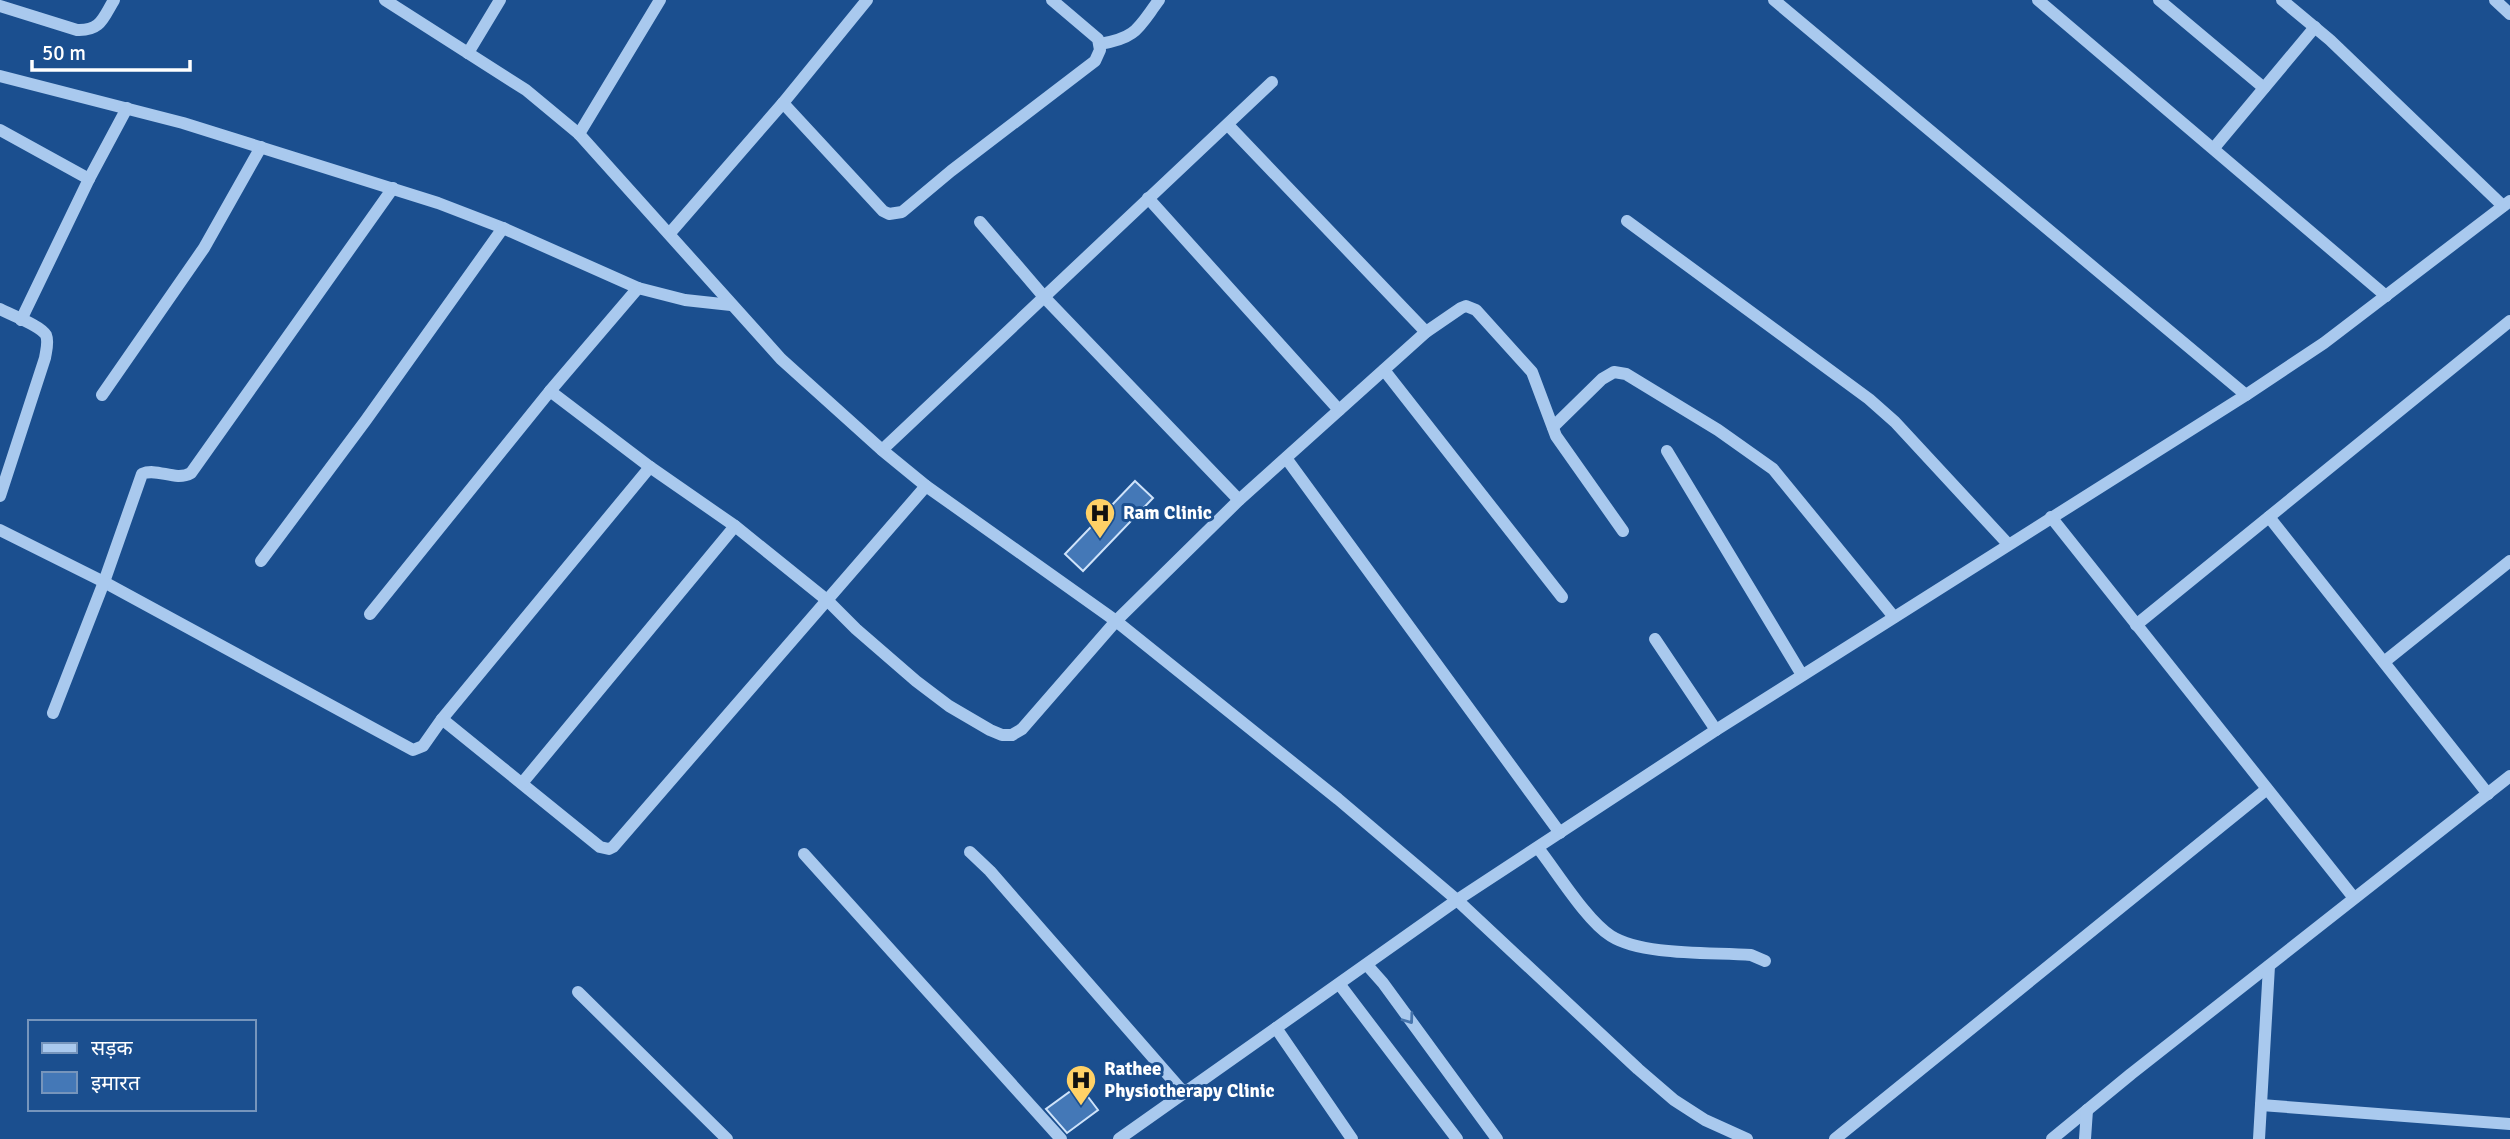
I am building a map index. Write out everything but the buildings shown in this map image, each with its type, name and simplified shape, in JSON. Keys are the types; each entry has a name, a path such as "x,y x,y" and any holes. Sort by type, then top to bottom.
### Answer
{"street":[{"path":"0,6 77,30 92,30 98,26 114,0"},
{"path":"385,0 526,89 579,134 781,359 882,450 926,486 1116,621 1327,791 1457,900 1674,1100 1705,1120 1747,1139"},
{"path":"468,53 500,0"},
{"path":"579,134 660,0"},
{"path":"670,233 783,103 867,0"},
{"path":"783,103 883,211 895,214 902,212 951,170 1090,65 1098,56 1100,44 1095,35 1052,0"},
{"path":"1100,44 1122,40 1132,34 1159,0"},
{"path":"1774,0 2246,396"},
{"path":"2038,0 2386,296"},
{"path":"2159,0 2264,88"},
{"path":"1119,1139 1457,900 1802,675 2246,396 2323,343 2507,204 2315,27 2282,0"},
{"path":"2495,0 2510,15"},
{"path":"2214,148 2315,27"},
{"path":"0,76 127,108 393,188 503,228 638,288 685,300 731,305"},
{"path":"882,450 1272,82"},
{"path":"21,320 89,179 127,108"},
{"path":"1227,125 1426,332"},
{"path":"0,131 89,179"},
{"path":"102,395 204,248 261,147"},
{"path":"52,713 104,582 142,474 148,471 181,477 191,473 393,188"},
{"path":"1148,198 1339,410"},
{"path":"1627,221 1868,399 1895,422 2008,544"},
{"path":"980,222 1045,298 1239,500"},
{"path":"261,561 503,228"},
{"path":"370,614 550,391 638,288"},
{"path":"550,391 650,467 735,526 828,601 916,681 949,706 1002,735 1012,735 1022,729 1116,621 1239,500 1426,332 1456,309 1465,306 1476,310 1532,372 1560,443 1623,531"},
{"path":"0,309 43,333 47,344 45,358 0,496"},
{"path":"2136,625 2510,321"},
{"path":"1384,370 1562,597"},
{"path":"1553,427 1602,379 1614,372 1626,373 1718,430 1773,469 1894,617"},
{"path":"1667,450 1802,675"},
{"path":"1286,458 1560,833"},
{"path":"0,530 104,582 408,749 419,749 650,467"},
{"path":"442,719 600,846 609,849 926,486"},
{"path":"2050,517 2354,898"},
{"path":"2269,517 2488,794"},
{"path":"523,782 735,526"},
{"path":"2384,662 2510,561"},
{"path":"1654,639 1716,730"},
{"path":"2052,1139 2510,776"},
{"path":"1835,1139 2267,789"},
{"path":"1538,848 1601,928 1618,940 1639,946 1751,955 1765,961"},
{"path":"970,852 990,871 1184,1093"},
{"path":"804,854 1061,1139"},
{"path":"1367,965 1497,1139"},
{"path":"2259,1139 2269,966"},
{"path":"1340,985 1457,1139"},
{"path":"578,992 727,1139"},
{"path":"1276,1028 1352,1139"},
{"path":"2261,1105 2510,1124"},
{"path":"2085,1139 2087,1110"}],"place":[{"name":"Ram Clinic","path":"1100,540"},
{"name":"Rathee Physiotherapy Clinic","path":"1081,1107"}]}
